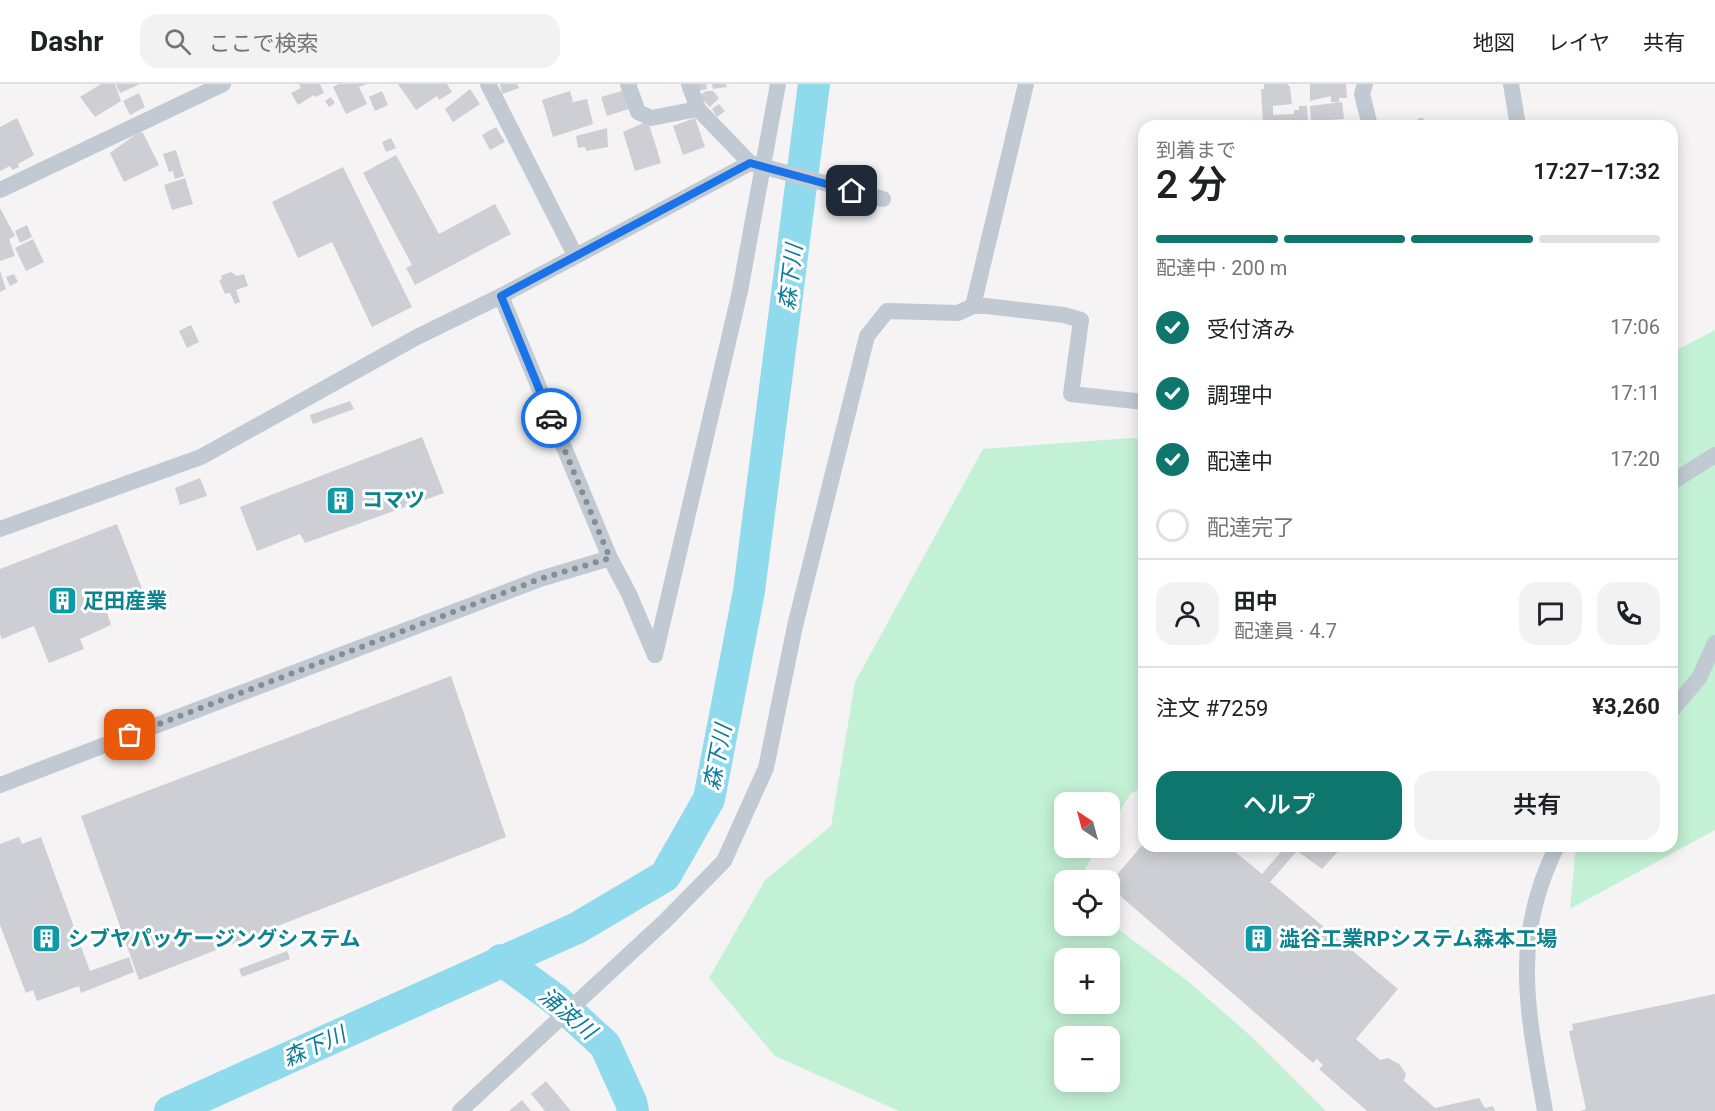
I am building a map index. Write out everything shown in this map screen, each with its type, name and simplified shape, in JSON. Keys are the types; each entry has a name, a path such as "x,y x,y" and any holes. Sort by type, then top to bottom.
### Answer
{"street":[{"path":"0,190 223,84"},
{"path":"488,84 575,255"},
{"path":"628,84 638,112 651,118 698,109"},
{"path":"689,84 698,109 762,166 878,197"},
{"path":"501,296 610,558 629,594 655,655 711,422 778,84"},
{"path":"973,306 1026,84"},
{"path":"1365,84 1362,94 1368,120"},
{"path":"1511,84 1517,120"},
{"path":"0,529 201,457 417,337 501,296 575,255 762,166"},
{"path":"460,1111 546,1034 665,921 723,861 766,768 795,626 867,336 887,311 958,313 973,306 1064,315 1081,320 1071,393 1138,401"},
{"path":"1678,478 1715,456"},
{"path":"0,785 540,579 610,558"},
{"path":"1678,703 1699,678 1715,643"},
{"path":"1545,1111 1526,990 1527,945 1532,911 1555,852"}],"green space":[{"path":"1715,330 1715,830 1678,850 1678,349"},
{"path":"1138,439 1138,790 1131,793 1120,811 1120,792 1054,792 1054,858 1092,858 1084,870 1054,870 1054,936 1120,936 1120,930 1189,982 1254,1039 1326,1111 899,1111 775,1056 709,978 765,880 831,826 855,682 983,449"},
{"path":"1575,852 1675,852 1570,909"}],"building":[{"path":"101,84 115,84 121,101 95,117 80,97"},
{"path":"116,84 140,84 120,93"},
{"path":"299,84 320,84 324,93 315,97 314,95 298,105 291,93 301,88"},
{"path":"339,84 367,84 359,87 367,104 346,114 333,87"},
{"path":"398,84 447,84 452,92 439,100 437,96 416,110"},
{"path":"500,84 517,84 519,88 502,94"},
{"path":"694,84 706,84 707,89 699,91"},
{"path":"712,84 726,84 727,87 713,89"},
{"path":"1264,84 1287,84 1290,87 1292,104 1273,106 1273,115 1294,114 1294,110 1299,110 1299,106 1307,106 1308,120 1263,120 1261,89 1264,89"},
{"path":"1310,84 1346,84 1347,98 1339,98 1339,102 1331,102 1331,96 1310,101"},
{"path":"470,89 480,104 453,122 445,109"},
{"path":"625,90 632,108 607,116 601,97"},
{"path":"382,91 388,105 375,111 369,97"},
{"path":"570,91 573,101 569,103 587,99 593,124 553,137 542,100"},
{"path":"706,91 713,91 719,98 710,107 699,96"},
{"path":"139,93 145,107 130,115 123,101"},
{"path":"331,97 335,103 329,107 325,101"},
{"path":"1342,102 1344,119 1311,120 1310,106"},
{"path":"719,104 725,111 717,117 712,109"},
{"path":"17,118 34,155 18,164 19,167 12,170 10,166 0,171 0,127"},
{"path":"695,118 705,147 683,155 673,126"},
{"path":"648,121 661,163 635,171 623,132"},
{"path":"496,127 505,142 490,150 482,135"},
{"path":"607,128 608,147 586,151 585,147 578,148 576,136"},
{"path":"139,132 143,133 159,165 124,182 110,153"},
{"path":"391,138 396,148 386,152 382,142"},
{"path":"176,150 184,176 175,179 173,171 169,172 163,154"},
{"path":"396,155 439,234 495,204 511,234 415,285 406,268 412,265 363,173"},
{"path":"343,167 412,307 372,327 332,242 298,258 272,202"},
{"path":"185,178 193,204 172,210 164,185"},
{"path":"0,208 15,236 9,239 15,256 0,261"},
{"path":"27,225 32,237 20,243 15,231"},
{"path":"33,239 44,262 26,271 15,248"},
{"path":"0,271 6,289 0,292"},
{"path":"231,272 237,276 244,274 248,286 236,290 240,302 235,304 230,293 225,294 219,280 222,279 221,276"},
{"path":"14,274 18,282 10,286 6,277"},
{"path":"191,325 199,342 187,348 179,331"},
{"path":"350,401 354,409 313,424 310,415"},
{"name":"コマツ","path":"422,437 444,493 305,543 300,534 257,551 240,507"},
{"path":"200,478 207,496 180,505 175,488"},
{"name":"疋田産業","path":"117,524 144,594 106,609 111,625 80,639 84,649 49,663 34,626 2,639 0,634 0,569"},
{"path":"451,676 506,837 139,980 81,816"},
{"name":"シブヤパッケージングシステム","path":"19,837 22,844 41,837 90,971 129,957 134,972 81,993 79,986 37,1001 33,990 26,993 0,925 0,844"},
{"name":"澁谷工業RPシステム森本工場","path":"1138,850 1138,852 1235,852 1262,874 1281,852 1296,852 1270,882 1398,989 1356,1039 1380,1060 1388,1058 1399,1064 1406,1074 1404,1081 1435,1108 1479,1098 1485,1108 1493,1106 1495,1111 1367,1111 1319,1069 1323,1065 1317,1059 1313,1063 1120,896 1120,871"},
{"name":"澁谷工業RPシステム森本工場","path":"1298,852 1338,852 1322,869"},
{"path":"287,951 290,959 242,977 239,969"},
{"path":"1715,994 1715,1111 1580,1111 1586,1109 1569,1031 1573,1030 1572,1024"},
{"path":"546,1081 571,1111 545,1111 531,1094"},
{"path":"522,1100 531,1111 509,1111"}],"waterway":[{"name":"森下川","path":"170,1111 577,928 665,876 709,799 749,591 814,84"},
{"name":"涌波川","path":"501,960 556,1000 605,1045 633,1111"}],"way so far":[{"path":"130,735 540,579 610,558 551,418"}],"place":[{"name":"コマツ","path":"341,500"},
{"name":"疋田産業","path":"62,601"},
{"name":"シブヤパッケージングシステム","path":"47,939"},
{"name":"澁谷工業RPシステム森本工場","path":"1258,939"}],"route":[{"path":"551,418 501,296 750,163 852,191"}]}
